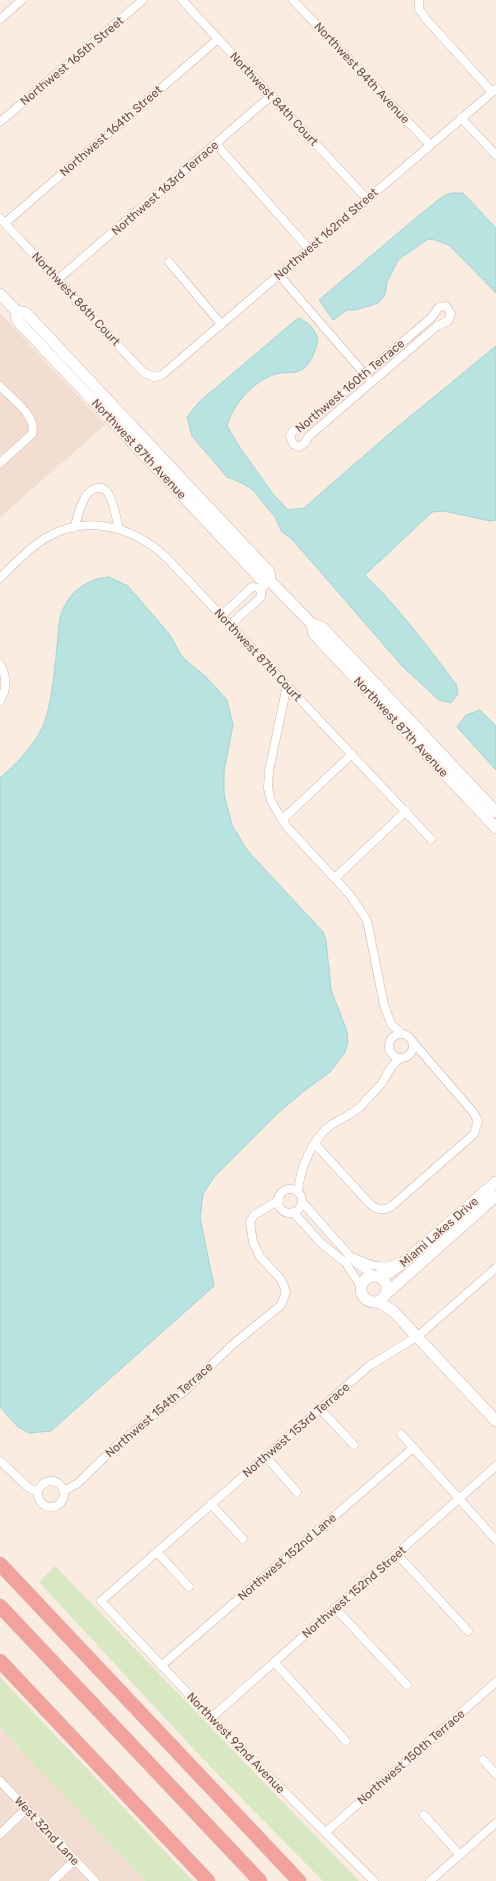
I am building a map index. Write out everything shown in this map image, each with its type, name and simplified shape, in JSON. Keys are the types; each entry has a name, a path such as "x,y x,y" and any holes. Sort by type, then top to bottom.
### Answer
{"highway":[{"path":"0,1564 299,1881"},
{"path":"0,1606 260,1881"},
{"path":"0,1619 247,1881"},
{"path":"0,1661 208,1881"}],"street":[{"path":"0,19 22,0"},
{"name":"Northwest 165th Street","path":"0,122 144,0"},
{"name":"Northwest 84th Court","path":"182,0 272,95 367,199"},
{"name":"Northwest 84th Avenue","path":"293,0 430,146"},
{"path":"419,0 418,9 426,19 494,91"},
{"name":"Northwest 164th Street","path":"3,221 218,39"},
{"name":"Northwest 162nd Street","path":"154,377 162,375 494,91"},
{"name":"Northwest 163rd Terrace","path":"57,280 272,95"},
{"path":"461,118 496,155"},
{"path":"216,144 309,249"},
{"name":"Northwest 86th Court","path":"3,221 143,372 154,377"},
{"path":"168,262 221,324"},
{"path":"278,275 371,382"},
{"name":"Northwest 87th Avenue","path":"0,294 16,311 26,313 270,572 270,581 312,624 322,627 496,812"},
{"name":"Northwest 160th Terrace","path":"446,306 450,310 452,314 448,321 437,326 309,436 299,447 293,444 290,436 294,430 305,425 364,374 431,318 439,307 446,306"},
{"path":"0,386 30,418 34,429 32,434 0,462"},
{"path":"74,528 87,495 92,490 98,488 105,490 109,496 119,529"},
{"name":"Northwest 87th Court","path":"0,578 42,540 74,528 93,526 119,529 141,537 159,550 431,839"},
{"path":"221,616 252,587 261,588 270,581"},
{"path":"230,625 261,597 261,588"},
{"path":"234,604 243,614"},
{"name":"Northwest 87th Avenue","path":"312,624 314,634 496,828"},
{"path":"0,664 4,672 6,683 0,701"},
{"path":"287,685 268,780 269,794 273,806 282,820 350,895 367,920 382,1000 391,1024 389,1068"},
{"path":"282,820 352,754"},
{"path":"335,878 406,811"},
{"path":"315,1144 370,1204 381,1210 393,1204 474,1134 478,1121 473,1112 410,1038 402,1034 391,1024"},
{"path":"391,1039 396,1035 402,1034"},
{"path":"282,1209 279,1205 279,1200 282,1192 290,1189 300,1177 315,1144 322,1133 359,1108 380,1085 389,1068 405,1057 413,1049 412,1041"},
{"path":"389,1050 394,1056 419,1056 430,1062"},
{"path":"300,1177 298,1192 302,1202 357,1264 387,1284 386,1294 393,1311"},
{"name":"Miami Lakes Drive","path":"375,1276 385,1275 396,1268 496,1182"},
{"path":"290,1189 298,1192"},
{"name":"Miami Lakes Drive","path":"386,1294 496,1196"},
{"path":"267,1208 279,1200"},
{"path":"267,1208 282,1209 287,1212 293,1212 298,1209 302,1202"},
{"name":"Northwest 154th Terrace","path":"63,1491 77,1484 118,1445 187,1389 232,1345 277,1309 286,1292 280,1278 260,1257 253,1242 250,1222 258,1212 267,1208"},
{"path":"293,1212 322,1244 346,1263 361,1287 364,1298 382,1304 393,1311 494,1417"},
{"path":"352,1257 367,1264 382,1266 395,1264 407,1259"},
{"name":"Northwest 153rd Terrace","path":"101,1601 321,1410 369,1366 418,1336 496,1268"},
{"path":"361,1287 364,1280 375,1276"},
{"path":"376,1302 386,1294"},
{"path":"321,1410 354,1446"},
{"path":"402,1434 458,1500 496,1540"},
{"name":"Northwest 152nd Lane","path":"161,1666 413,1448"},
{"path":"266,1457 296,1492"},
{"path":"0,1461 29,1488 38,1492"},
{"name":"Northwest 152nd Street","path":"211,1718 496,1466"},
{"path":"50,1481 58,1484 63,1491 60,1502 53,1507 45,1506 38,1496 38,1492 42,1485 50,1481"},
{"path":"211,1504 243,1539"},
{"path":"157,1552 189,1587"},
{"path":"397,1554 468,1631"},
{"name":"Northwest 92nd Avenue","path":"101,1601 211,1718 374,1881"},
{"path":"336,1608 406,1685"},
{"path":"274,1662 346,1742"},
{"name":"Northwest 150th Terrace","path":"326,1832 496,1682"},
{"path":"483,1760 496,1774"},
{"name":"West 32nd Lane","path":"0,1781 94,1881"},
{"path":"0,1834 26,1809"},
{"path":"424,1815 460,1855"},
{"path":"430,1881 496,1823"},
{"path":"53,1881 75,1860"}],"shaded area":[{"path":"0,313 105,425 0,517"},
{"path":"0,1728 145,1881 0,1881"}],"green space":[{"path":"55,1566 359,1881 323,1881 201,1757 39,1582"},
{"path":"0,1677 193,1881 145,1881 0,1728"}],"water":[{"path":"451,193 463,193 496,228 496,293 449,245 428,239 398,260 387,282 385,295 378,303 356,310 347,310 333,320 319,300 417,217 442,197"},
{"path":"298,318 305,321 310,326 318,338 312,358 301,370 271,376 254,386 240,400 230,417 227,426 241,449 273,494 288,510 304,508 396,428 496,346 496,520 490,521 444,511 432,512 365,575 401,614 456,684 458,694 451,703 439,700 403,667 291,538 282,532 275,517 253,490 242,483 227,477 192,436 187,417 199,402"},
{"path":"109,577 128,586 170,635 182,657 205,676 227,700 233,725 224,771 224,794 232,825 247,850 323,932 326,940 331,990 347,1031 348,1043 344,1054 330,1072 278,1113 214,1177 203,1194 200,1218 214,1286 51,1431 29,1433 18,1427 0,1407 0,778 27,751 36,739 45,722 54,677 60,618 67,602 77,590 84,585 100,578"},
{"path":"480,710 496,726 496,770 457,727 466,715"}]}
